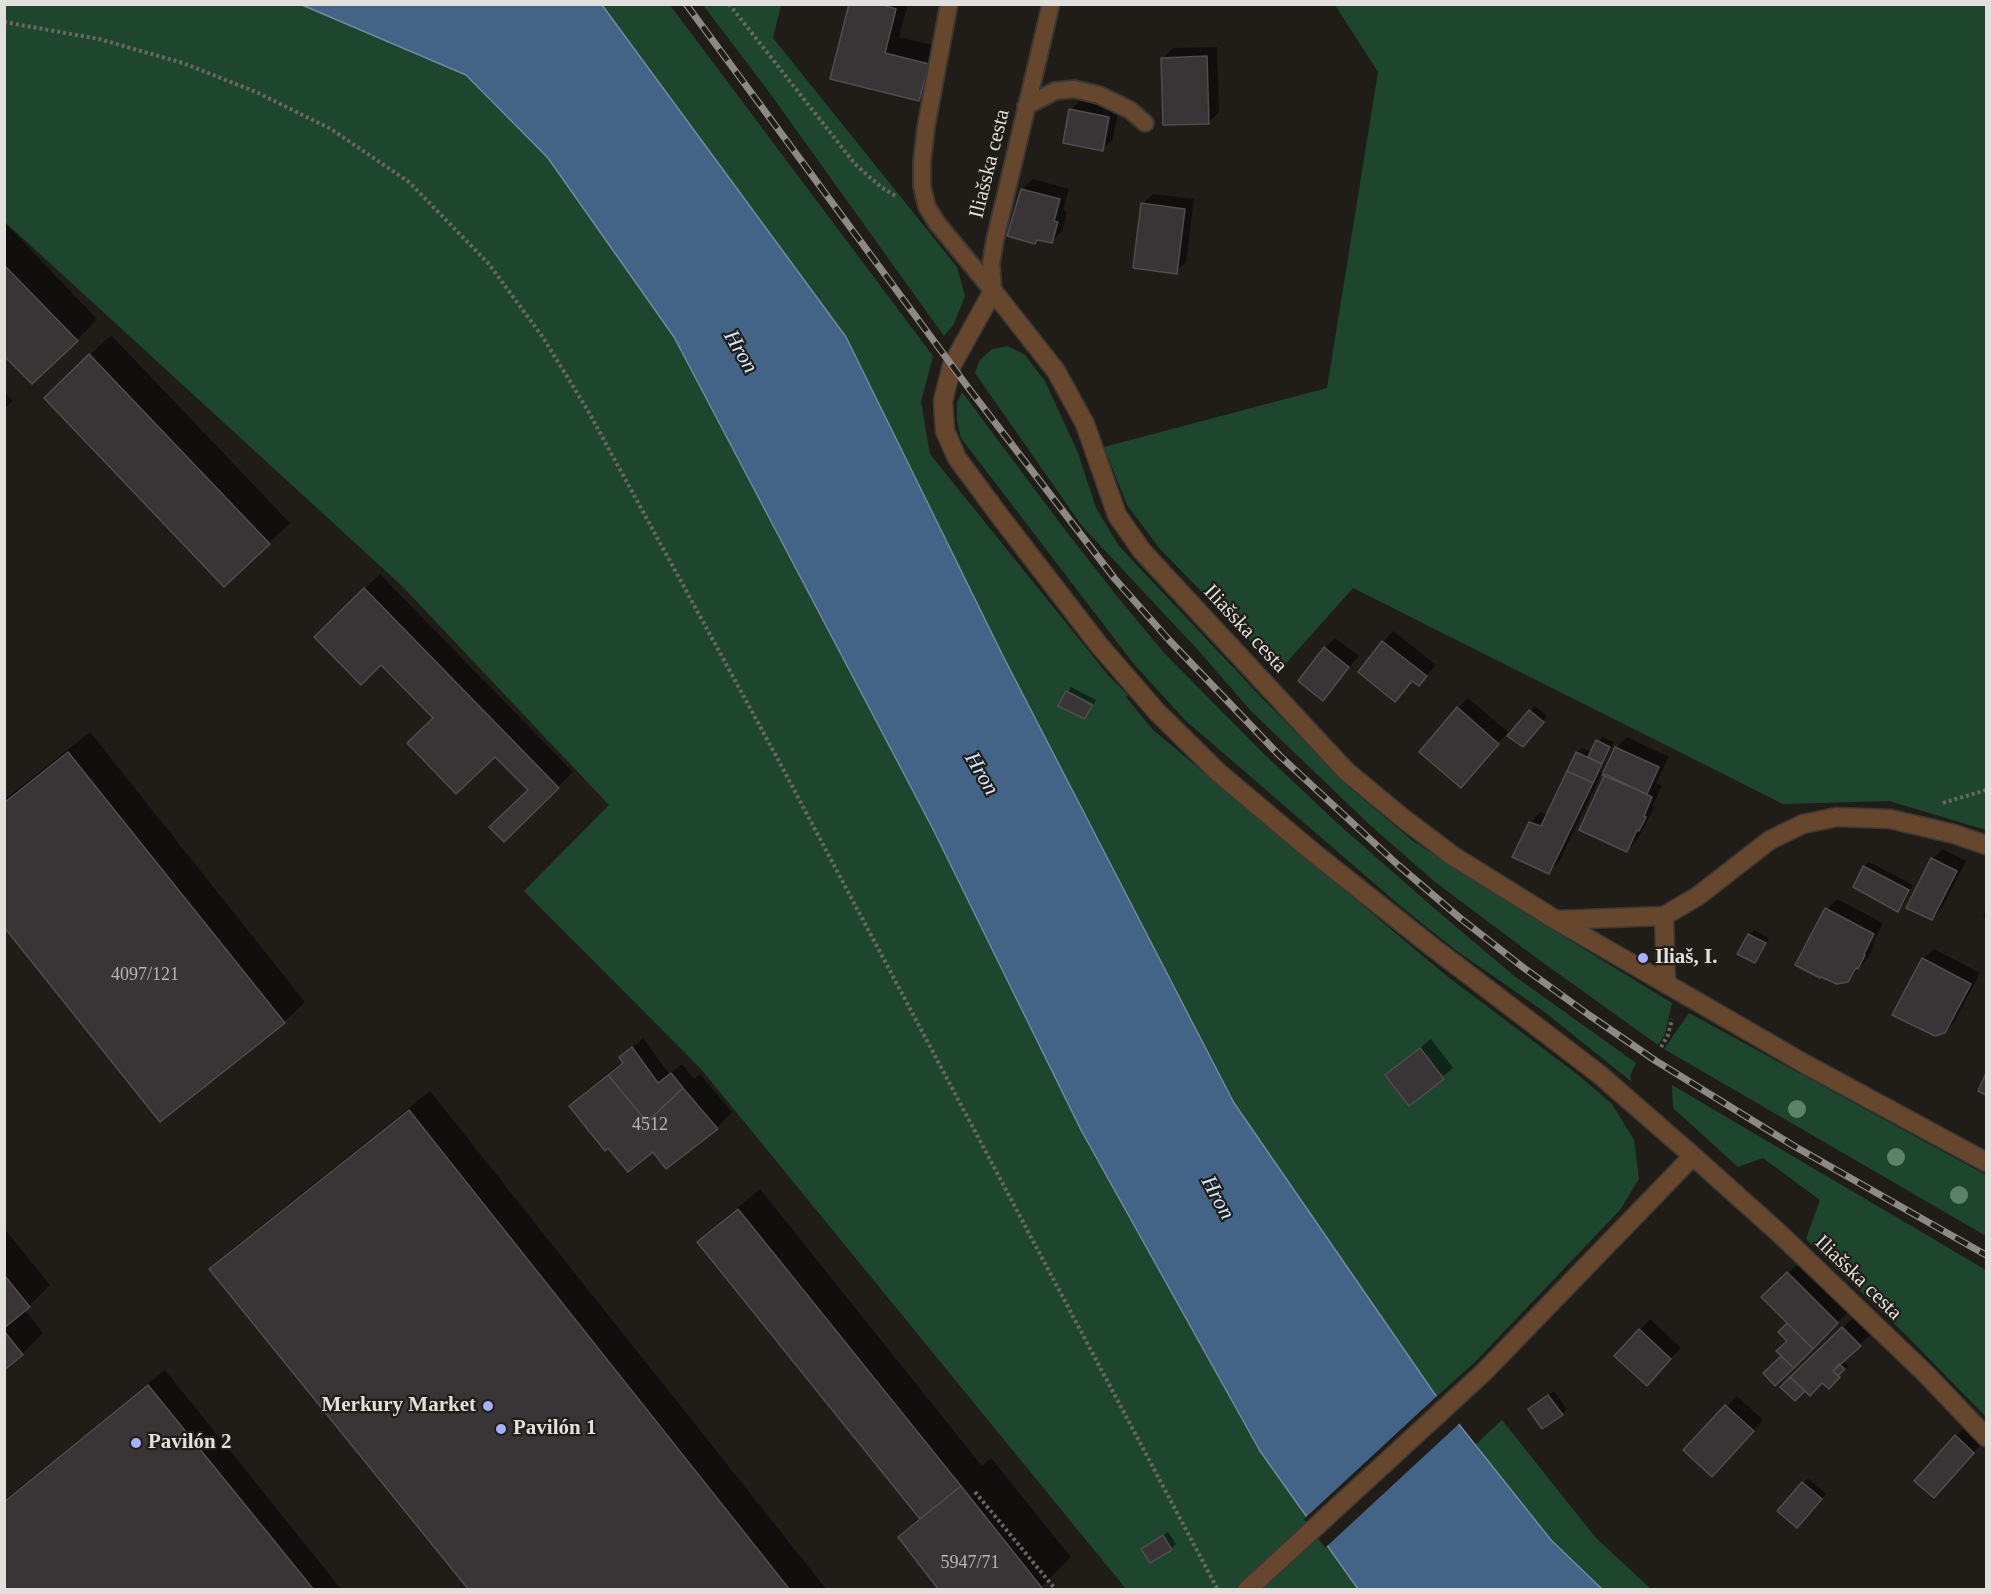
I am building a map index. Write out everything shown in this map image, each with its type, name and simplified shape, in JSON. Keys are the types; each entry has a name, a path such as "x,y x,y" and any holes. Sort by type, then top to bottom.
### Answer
{"street":[{"name":"Iliašska cesta","path":"1986,1162 1805,1064 1556,920 1453,855 1404,819 1346,771 1142,551 1118,515 1084,424 1056,371 993,291 952,365 943,400 945,431 957,458 999,515 1099,645 1157,712 1219,773 1314,853 1599,1074 1694,1156 1780,1234 1926,1374 1986,1437"},
{"path":"1556,920 1664,916 1698,896 1770,840 1803,824 1838,817 1890,819 1954,834 1986,845"},
{"path":"1664,916 1666,984"},
{"path":"1247,1590 1484,1372 1694,1156"}],"lane":[{"name":"Iliašska cesta","path":"949,4 926,127 922,186 927,207 937,224 993,291"},
{"path":"1026,106 1051,4"},
{"name":"Iliašska cesta","path":"993,291 991,264 994,240 1026,106 1055,92 1074,89 1100,95 1130,110 1145,123"}],"path":[{"path":"729,4 855,164 881,188 903,201 927,207"},
{"path":"4,22 99,39 183,63 256,92 331,129 409,182 488,263 542,336 587,409 780,762 1218,1590"},
{"path":"975,1492 1056,1590"}],"green space":[{"path":"4,5 302,5 466,75 548,158 674,337 933,829 1081,1130 1260,1451 1358,1589 1126,1589 701,1069 524,891 609,805 402,586 5,222"},
{"path":"602,5 670,5 933,356 921,402 930,454 1108,675 1128,695 1126,697 1152,729 1448,977 1577,1074 1612,1104 1634,1140 1639,1179 1620,1210 1475,1362 1436,1397 1229,1108 846,337"},
{"path":"703,5 781,5 773,38 957,267 965,296 954,324 944,336 769,92"},
{"path":"1335,5 1986,5 1986,830 1889,801 1783,804 1353,588 1279,671 1160,549 1127,505 1104,447 1327,388 1378,72"},
{"path":"1008,346 1025,355 1045,381 1078,453 1096,508 1119,546 1351,789 1413,841 1672,1003 1665,1034 1658,1045 1435,882 1371,826 1251,711 1198,650 1082,526 975,373 980,360 992,349"},
{"path":"962,392 1062,526 1165,654 1263,753 1336,822 1435,909 1513,975 1636,1063 1630,1076 1632,1082 1542,1010 1457,951 1404,909 1185,720 1133,663 961,438 957,420 957,403"},
{"path":"1689,1013 1986,1175 1986,1236 1664,1049"},
{"path":"1672,1085 1986,1270 1986,1417 1907,1336 1806,1239 1820,1200 1763,1158 1738,1167 1673,1108"},
{"path":"1502,1420 1596,1538 1651,1589 1602,1589 1551,1540 1475,1445"}],"water":[{"name":"Hron","path":"302,5 602,5 846,337 1004,658 1234,1103 1434,1393 1551,1540 1602,1589 1358,1589 1260,1451 1081,1130 933,829 674,337 548,158 466,75"}],"pier":[{"path":"1439,1394 1461,1422 1325,1548 1304,1519"}],"building":[{"path":"849,4 879,4 896,9 885,53 929,64 919,101 830,79"},
{"path":"1207,56 1209,124 1163,125 1161,58"},
{"path":"1069,109 1109,117 1103,151 1063,143"},
{"path":"1021,189 1060,199 1054,221 1058,222 1052,243 1037,240 1035,244 1007,236"},
{"path":"1141,203 1185,209 1177,274 1133,268"},
{"path":"4,265 78,341 32,384 4,356"},
{"path":"89,354 270,544 224,587 44,398"},
{"path":"364,588 559,788 504,842 489,827 528,790 495,757 456,794 407,743 433,718 381,665 361,685 314,637"},
{"path":"1382,641 1427,676 1419,686 1412,681 1395,702 1358,672"},
{"path":"1324,647 1349,667 1323,701 1298,681"},
{"path":"1066,691 1092,705 1085,719 1058,706"},
{"path":"1457,707 1499,744 1461,788 1419,752"},
{"path":"1529,710 1544,722 1523,747 1507,736"},
{"path":"1596,740 1610,747 1602,764 1588,757"},
{"path":"1615,747 1659,767 1647,794 1602,775"},
{"path":"68,752 285,1023 160,1122 4,927 4,803"},
{"path":"1576,752 1602,764 1593,783 1567,771"},
{"path":"1567,771 1593,783 1549,874 1512,857 1529,822 1541,826"},
{"path":"1605,774 1652,797 1644,816 1646,817 1627,852 1579,830"},
{"path":"1931,858 1957,871 1932,920 1906,908"},
{"path":"1863,866 1909,890 1898,912 1853,887"},
{"path":"1825,908 1874,934 1858,969 1856,968 1848,982 1837,984 1795,965"},
{"path":"1748,934 1766,943 1755,963 1737,954"},
{"path":"1922,958 1971,984 1945,1033 1935,1036 1892,1015"},
{"path":"632,1047 658,1083 671,1073 683,1088 647,1122 608,1075 623,1063 619,1057"},
{"path":"1420,1048 1444,1079 1409,1106 1385,1075"},
{"path":"1986,1073 1986,1095 1978,1091"},
{"path":"608,1075 647,1122 683,1088 718,1129 666,1169 653,1152 628,1172 608,1148 605,1151 569,1106"},
{"name":"Pavilón 1","path":"409,1110 790,1590 469,1590 209,1269"},
{"path":"738,1209 961,1486 920,1519 697,1242"},
{"path":"1787,1272 1838,1323 1813,1349 1761,1297"},
{"path":"4,1275 30,1307 4,1328"},
{"path":"1787,1323 1813,1349 1794,1368 1776,1351 1787,1341 1778,1332"},
{"path":"1842,1327 1861,1346 1833,1371 1840,1377 1829,1389 1822,1383 1810,1396 1790,1377"},
{"path":"1639,1329 1671,1359 1647,1386 1614,1356"},
{"path":"4,1331 23,1355 4,1370"},
{"path":"1781,1356 1794,1368 1775,1386 1763,1373"},
{"path":"1839,1364 1845,1369 1838,1376 1833,1371"},
{"path":"1790,1377 1805,1391 1795,1401 1780,1387"},
{"name":"Pavilón 2","path":"148,1385 314,1590 4,1590 4,1502"},
{"path":"1548,1395 1563,1415 1542,1429 1528,1409"},
{"path":"1725,1405 1754,1431 1712,1477 1683,1450"},
{"path":"1955,1435 1974,1453 1934,1498 1914,1481"},
{"path":"1802,1482 1822,1499 1797,1528 1777,1511"},
{"path":"961,1486 1042,1588 1040,1590 939,1590 898,1537"},
{"path":"1163,1535 1172,1550 1150,1563 1141,1549"}],"railway":[{"path":"686,4 967,386 1115,579 1169,640 1280,756 1398,865 1460,918 1589,1015 1656,1061 1794,1146 1986,1255"}],"place":[{"name":"Iliaš, I.","path":"1643,958"},
{"name":"Merkury Market","path":"488,1406"},
{"name":"Pavilón 1","path":"501,1429"},
{"name":"Pavilón 2","path":"136,1443"}]}
